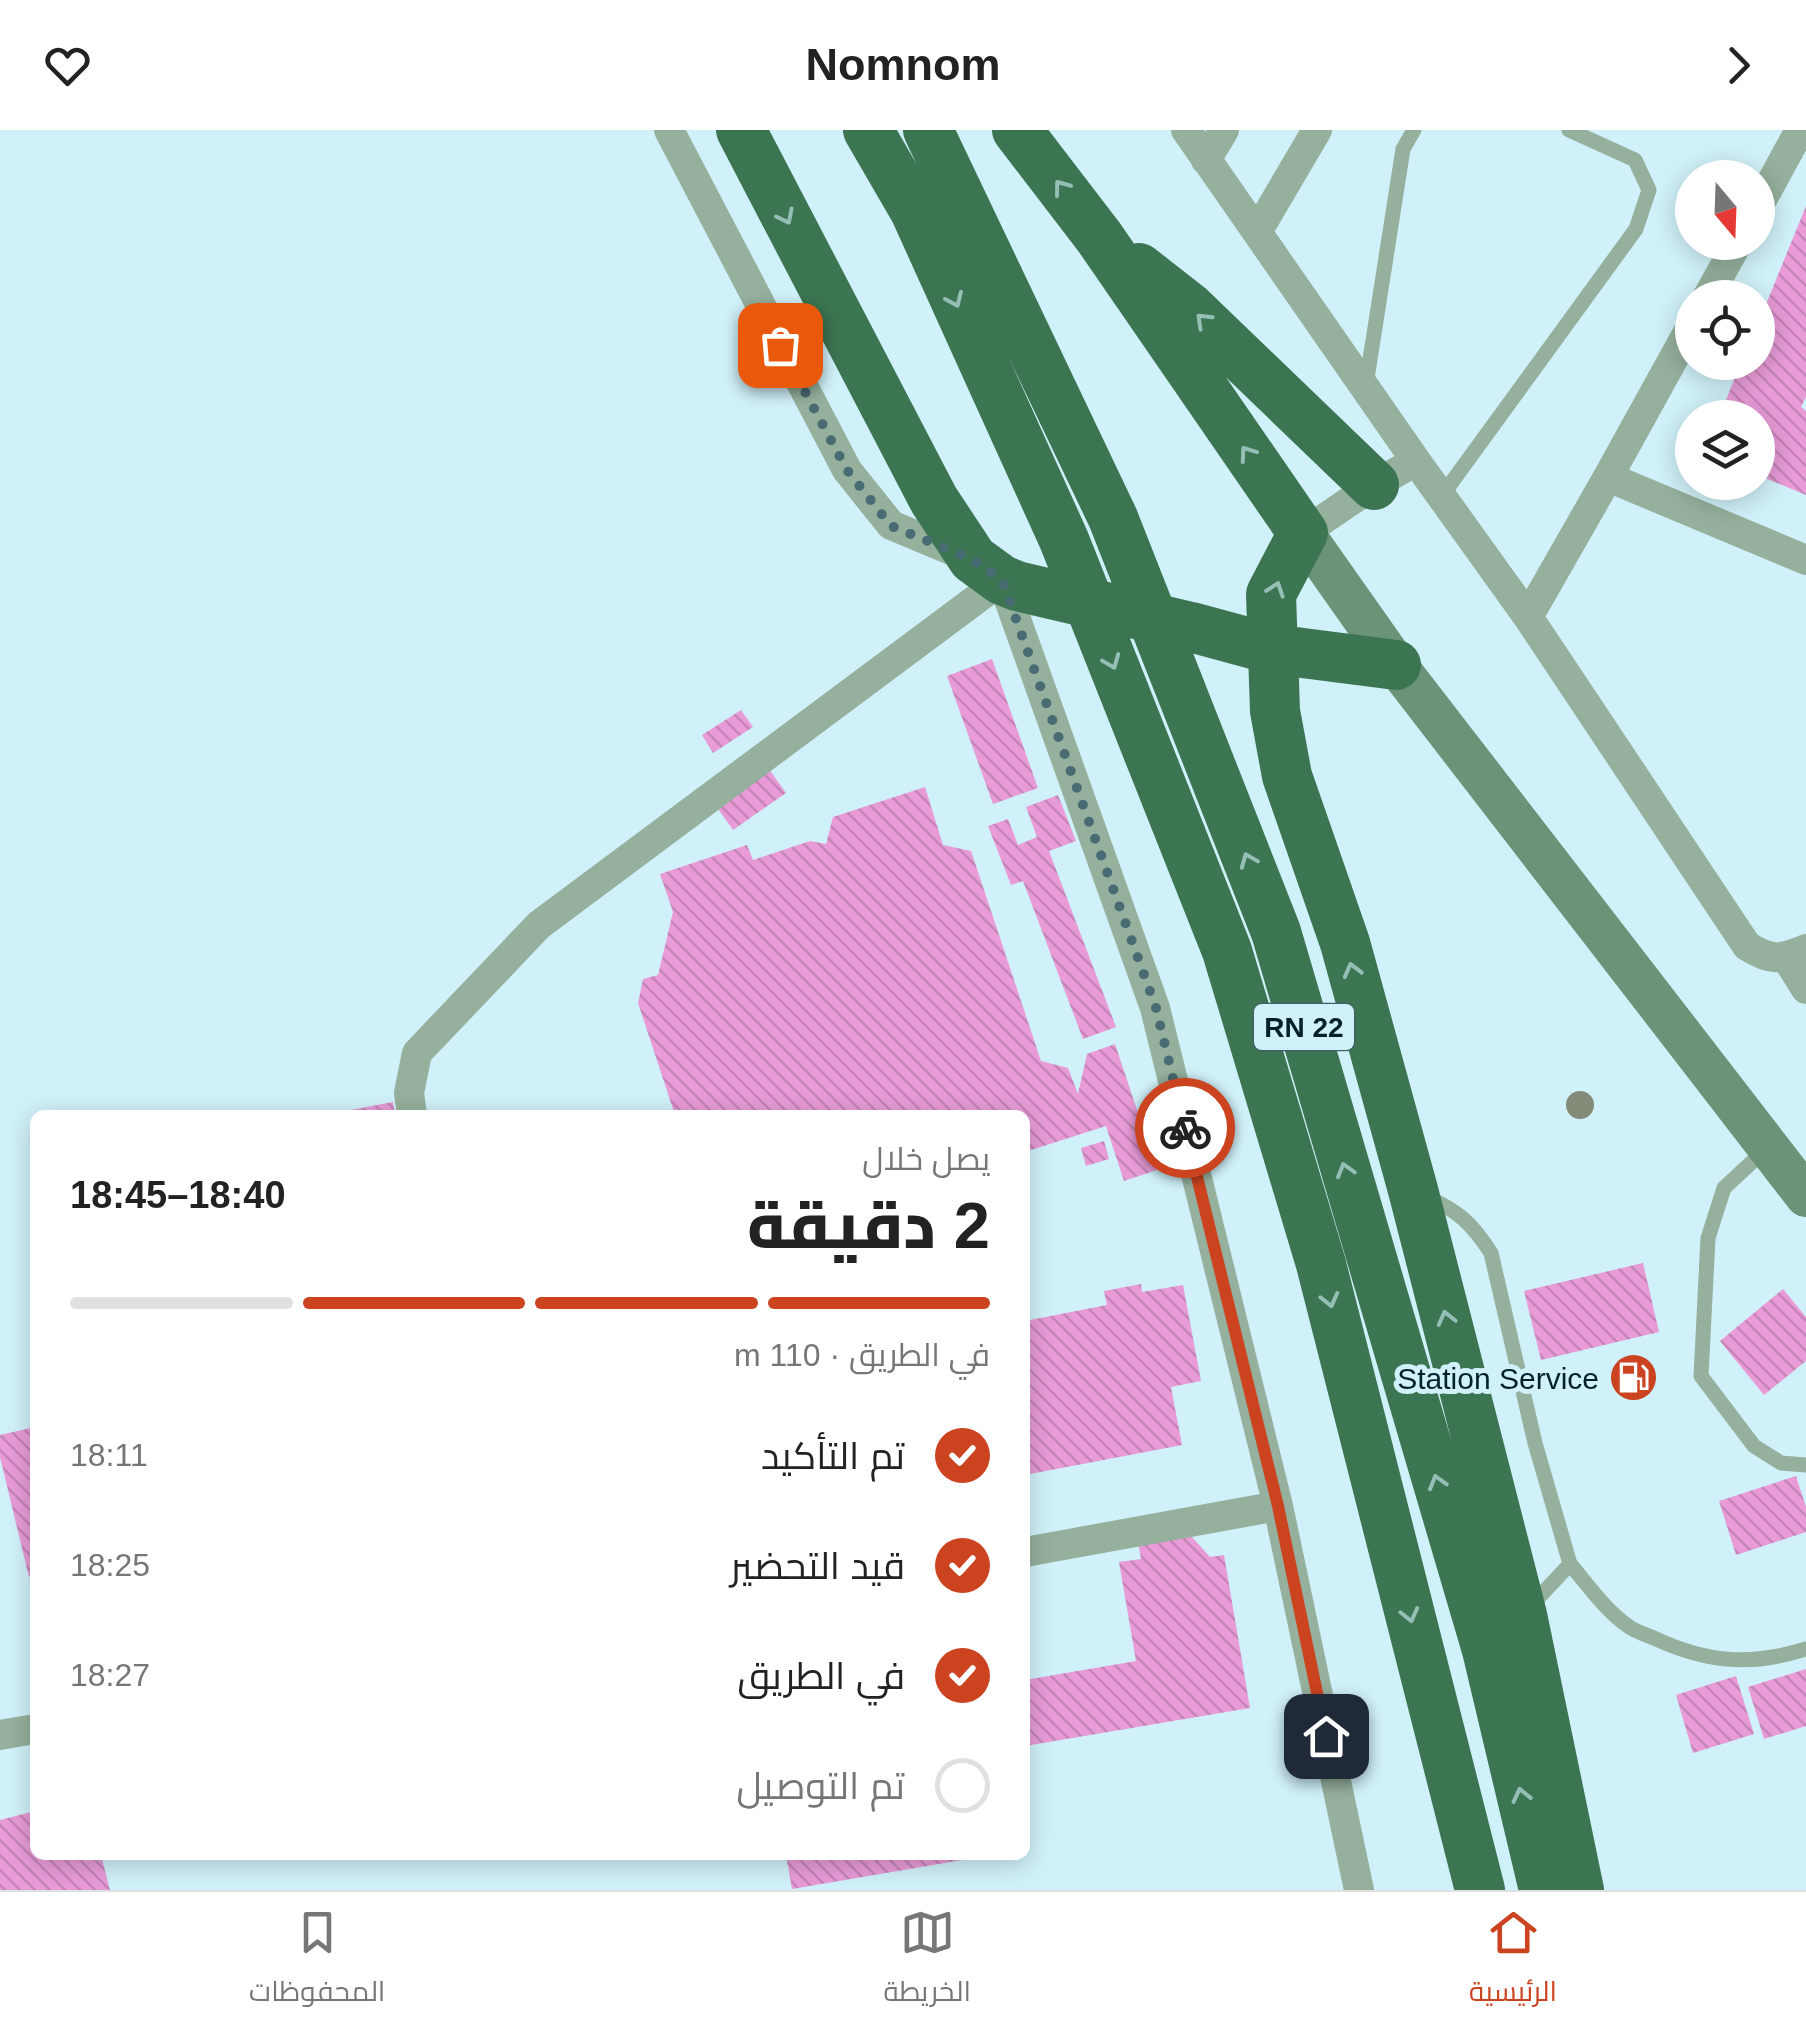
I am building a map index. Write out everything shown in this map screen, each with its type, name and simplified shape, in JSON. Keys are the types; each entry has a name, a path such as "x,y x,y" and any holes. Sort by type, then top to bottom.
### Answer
{"highway":[{"path":"742,130 934,500 987,569 1018,586 1192,626 1272,649 1396,664"},
{"name":"RN 22","path":"868,130 915,211 1064,540 1227,950 1321,1264 1480,1890"},
{"name":"RN 22","path":"928,130 1113,518 1276,932 1487,1650 1544,1890"},
{"path":"1018,130 1099,237 1303,533 1270,594 1275,711 1287,776 1344,943 1413,1190 1522,1615 1579,1890"},
{"path":"1099,237 1395,473"}],"main road":[{"path":"1303,533 1396,664 1806,1196"}],"street":[{"path":"668,130 847,470 891,526 987,569 1156,1008 1278,1506 1358,1890"},
{"path":"1186,130 1366,389 1395,473 1442,496 1528,617 1747,946 1766,958 1796,953 1806,989"},
{"path":"1206,160 1224,130"},
{"path":"1256,232 1318,130"},
{"path":"1775,176 1800,130"},
{"path":"1528,617 1675,355"},
{"path":"1303,533 1395,473"},
{"path":"1608,478 1806,560"},
{"path":"411,1110 409,1092 417,1053 539,924 987,569"},
{"path":"1030,1551 1278,1506"},
{"path":"0,1735 30,1730"}],"lane":[{"path":"1366,389 1403,149 1414,130"},
{"path":"1442,496 1636,228 1650,190 1635,160 1569,130"},
{"path":"1768,1148 1724,1188 1708,1238 1701,1376 1754,1446 1781,1463 1806,1465"},
{"path":"1413,1190 1448,1206 1474,1227 1491,1253 1535,1443 1570,1564 1603,1604 1629,1627 1683,1652 1732,1662 1778,1658 1806,1650"},
{"path":"1522,1615 1570,1564"}],"building":[{"path":"1806,206 1806,397 1801,407 1806,411 1806,495 1775,482 1775,400 1726,400 1734,380 1775,380 1775,282"},
{"path":"992,659 1038,788 993,804 947,676"},
{"path":"741,710 753,727 713,753 702,735"},
{"path":"769,769 786,793 733,830 716,806"},
{"path":"925,787 943,845 971,851 1041,1061 1068,1068 1078,1094 1087,1054 1115,1044 1157,1170 1124,1181 1106,1126 1030,1150 1030,1110 673,1110 638,1003 643,979 658,975 673,912 660,874 747,845 753,860 810,841 826,844 833,817"},
{"path":"1058,795 1076,841 1049,851 1116,1027 1083,1039 1023,881 1011,885 988,826 1008,819 1018,845 1037,837 1026,807"},
{"path":"393,1102 394,1110 351,1110"},
{"path":"1104,1141 1109,1159 1086,1166 1081,1148"},
{"path":"1643,1263 1659,1332 1541,1360 1524,1291"},
{"path":"1141,1284 1142,1292 1183,1285 1201,1381 1171,1387 1182,1445 1030,1474 1030,1320 1107,1305 1104,1291"},
{"path":"1783,1289 1806,1317 1806,1361 1764,1395 1720,1341"},
{"path":"30,1428 29,1577 0,1457 0,1435"},
{"path":"1796,1476 1806,1507 1806,1532 1736,1555 1719,1501"},
{"path":"1174,1517 1210,1557 1224,1555 1250,1708 1030,1745 1030,1679 1136,1661 1119,1562 1141,1559 1137,1536"},
{"path":"1806,1669 1806,1726 1764,1739 1748,1687"},
{"path":"1736,1676 1754,1734 1693,1753 1676,1695"},
{"path":"30,1812 30,1860 102,1860 110,1890 0,1890 0,1820"},
{"path":"787,1860 962,1860 792,1889"}],"way so far":[{"path":"780,345 847,470 891,526 972,559 1002,580 1156,1008 1185,1128"}],"place":[{"name":"Station Service","path":"1634,1378"}],"route":[{"path":"1185,1128 1278,1506 1326,1736"}]}
